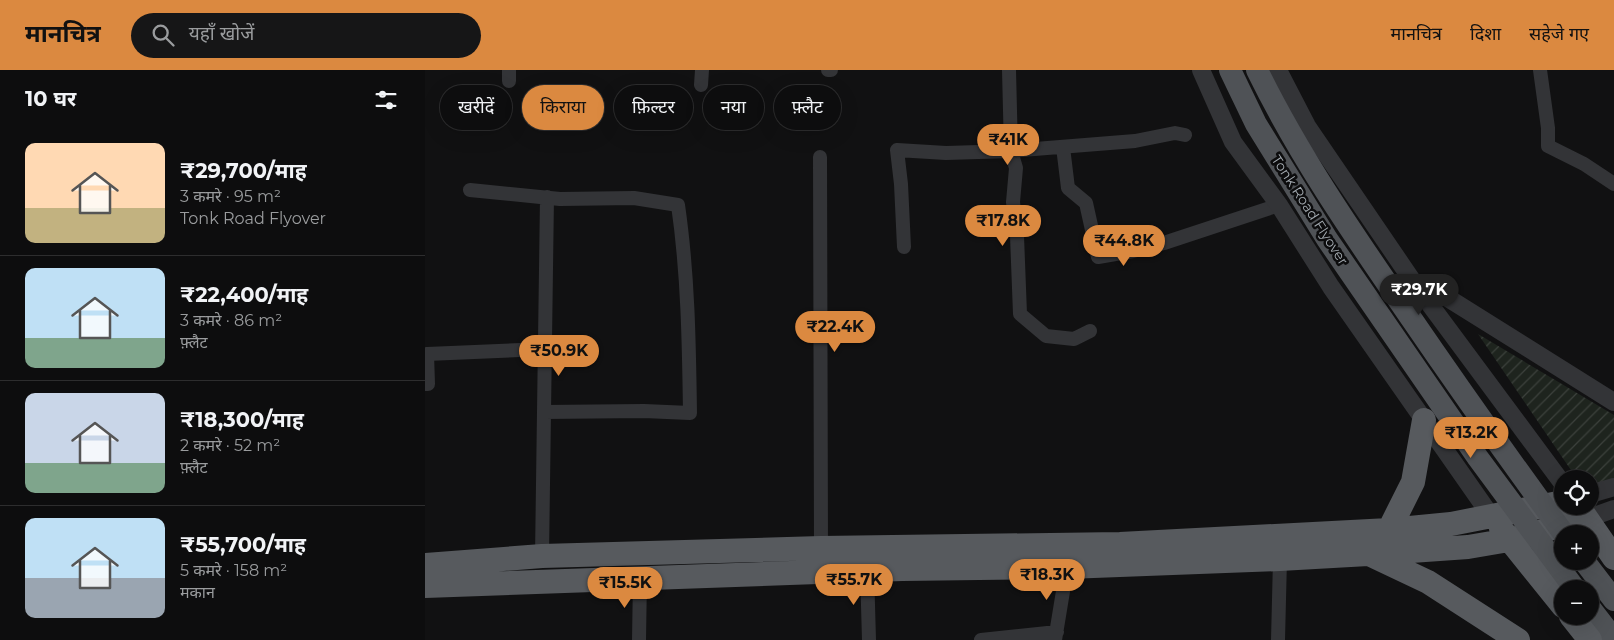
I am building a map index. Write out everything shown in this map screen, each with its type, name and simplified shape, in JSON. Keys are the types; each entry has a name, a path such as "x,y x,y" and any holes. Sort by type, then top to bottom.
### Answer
{"highway":[{"path":"1389,530 1413,482 1424,420"},
{"path":"425,565 541,556 821,548 1120,544 1389,530 1451,524 1554,504"},
{"path":"425,586 867,570 1067,567 1368,554 1468,547 1509,540 1574,515"},
{"path":"1584,515 1614,558"},
{"path":"1491,516 1554,595"},
{"path":"1368,554 1428,582 1518,640"},
{"path":"1578,625 1590,640"}],"main road":[{"name":"Tonk Road Flyover","path":"1230,70 1256,124 1327,238 1478,458 1568,580"},
{"name":"Tonk Road Flyover","path":"1257,70 1277,113 1347,225 1498,444 1556,525"},
{"path":"1591,570 1614,600"},
{"path":"1599,620 1614,639"}],"street":[{"path":"701,85 702,70"},
{"path":"1009,70 1011,151 1016,168 1013,202 1017,236 1020,314 1046,336 1074,339 1090,331"},
{"path":"1201,70 1233,142 1279,206 1331,287 1491,516"},
{"path":"1278,70 1307,126 1415,282 1554,472"},
{"path":"1540,70 1548,128 1548,146 1584,164 1613,182"},
{"path":"903,247 901,184 897,150 946,154 1011,151 1135,141 1175,133 1185,135"},
{"path":"1063,147 1068,188 1086,203 1098,257 1164,243 1279,206"},
{"path":"820,157 821,548"},
{"path":"470,190 547,198 634,198 678,206 684,248 689,336 690,412 544,412"},
{"path":"541,556 547,198"},
{"path":"1415,282 1443,295 1614,402"},
{"path":"425,384 428,384 427,354 545,349"},
{"path":"1599,491 1614,486"},
{"path":"1599,510 1614,509"},
{"path":"1278,640 1280,559"},
{"path":"981,640 1056,636 1067,567"},
{"path":"867,570 869,640"},
{"path":"639,640 640,578"}],"shaded area":[{"path":"1478,334 1614,415 1614,481 1599,485 1599,470 1571,470"}]}
